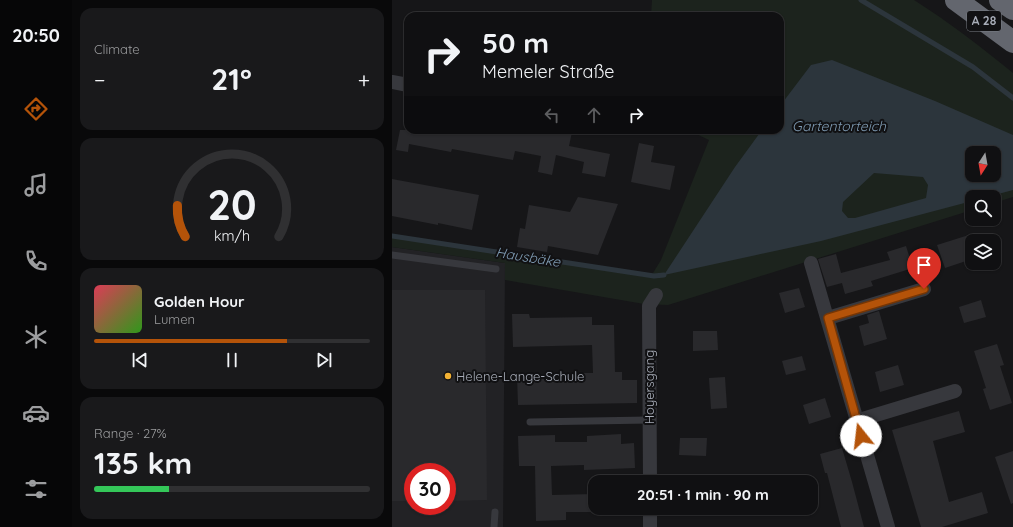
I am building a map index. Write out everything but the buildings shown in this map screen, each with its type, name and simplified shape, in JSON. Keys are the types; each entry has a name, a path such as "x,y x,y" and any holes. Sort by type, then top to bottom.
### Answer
{"highway":[{"name":"A 28","path":"956,0 1013,42"},
{"name":"A 28","path":"1000,0 1013,9"}],"street":[{"path":"392,82 404,84"},
{"path":"811,263 888,527"},
{"path":"828,318 924,289"},
{"name":"Hoyersgang","path":"650,475 649,306 656,295"},
{"path":"856,421 955,391"},
{"path":"650,515 650,527"}],"lane":[{"path":"392,255 496,269"},
{"path":"530,422 649,420"},
{"path":"494,512 494,527"}],"shaded area":[{"path":"652,0 914,0 965,35 1013,73 1013,197 1001,201 1001,190 965,190 965,212 668,305 644,304 505,280 505,263 392,247 392,236 647,277 653,273 661,260 709,140 696,134 784,134 784,12 651,12"},
{"name":"Helene-Lange-Schule","path":"392,247 505,263 503,527 392,527"}],"water":[{"name":"Gartentorteich","path":"832,60 935,101 1013,135 1013,190 1001,193 1001,190 965,190 965,203 821,241 664,275 735,167 759,134 784,134 784,101 811,65","holes":["874,173 923,177 928,185 926,198 855,218 848,218 842,211 843,202"]}],"waterway":[{"path":"861,0 973,67 1013,98"},
{"name":"Hausbäke","path":"392,236 654,276 664,275"}],"place":[{"name":"Helene-Lange-Schule","path":"448,376"}],"route":[{"path":"861,436 828,318 924,289"}]}
